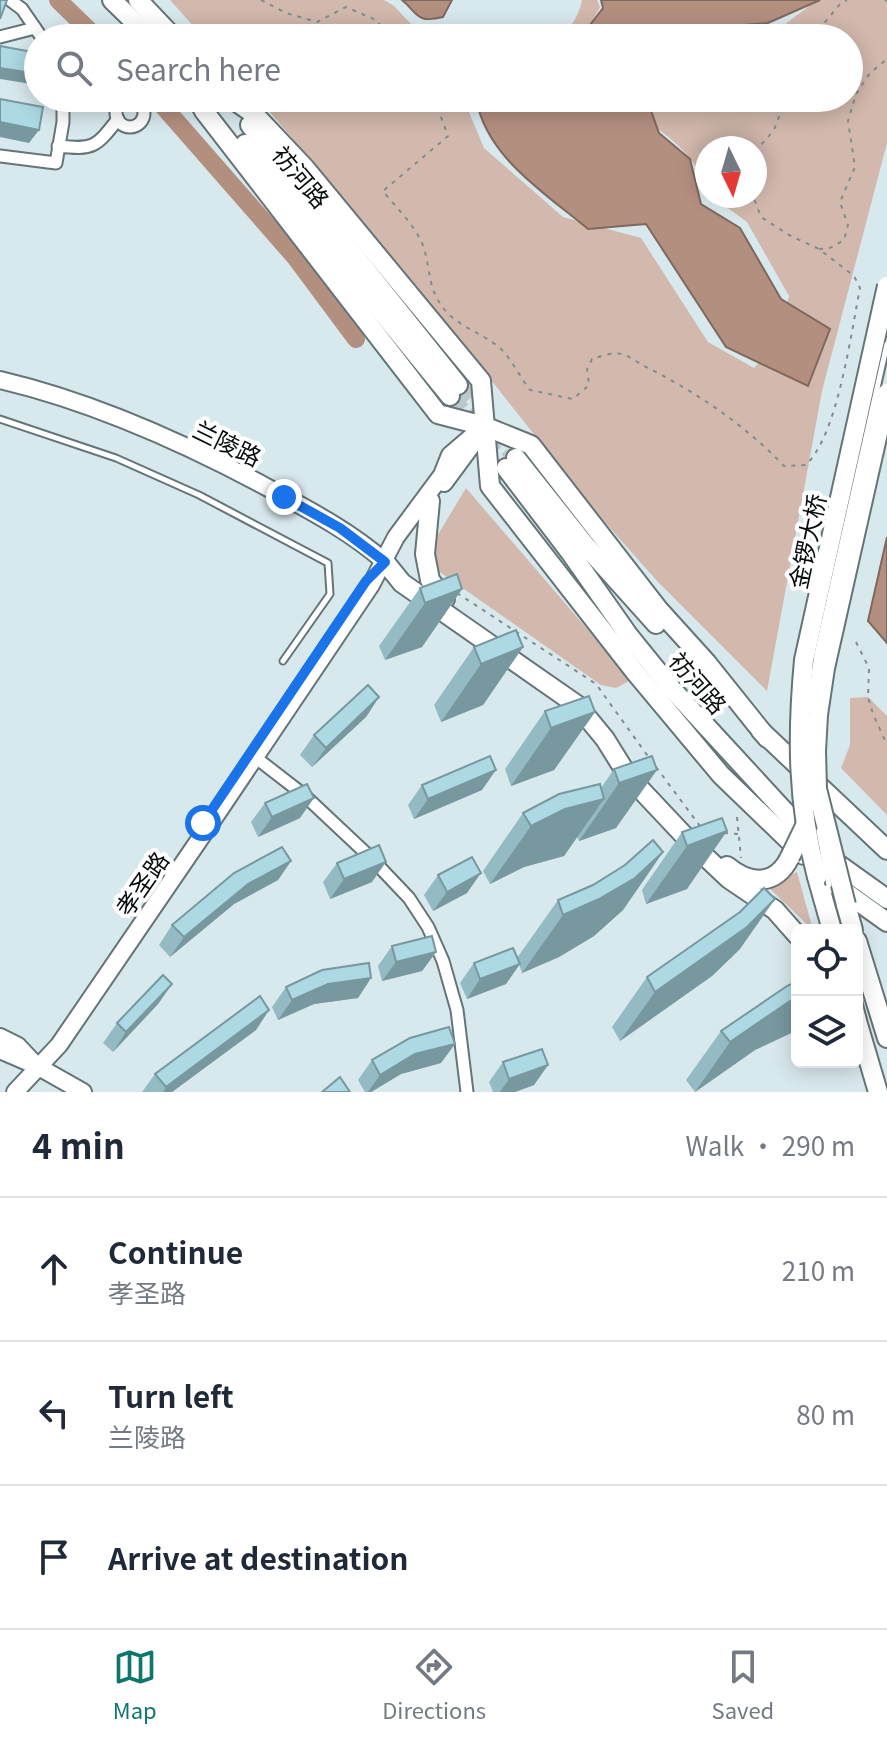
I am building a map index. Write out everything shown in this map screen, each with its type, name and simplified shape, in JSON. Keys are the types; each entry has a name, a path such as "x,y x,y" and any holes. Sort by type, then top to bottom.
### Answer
{"main road":[{"path":"112,0 137,24"},
{"path":"138,0 161,24"},
{"name":"祊河路","path":"205,112 438,414 484,426 531,445 659,610 707,663 767,738"},
{"name":"祊河路","path":"218,112 454,390 241,112"},
{"path":"251,112 305,168 481,381 490,486 635,672 721,775 837,886 887,922"},
{"name":"金锣大桥","path":"831,924 798,754 804,660 887,286"},
{"name":"兰陵路","path":"0,380 62,397 205,456 340,528 385,562"},
{"name":"兰陵路","path":"0,390 59,407 153,444 267,498 361,554 385,562"},
{"name":"金锣大桥","path":"850,924 839,903 817,789 817,727 825,668 887,393"},
{"name":"孝圣路","path":"15,1092 59,1045 385,562 460,464 484,426"},
{"name":"孝圣路","path":"22,1092 366,581 385,562 396,537 442,475 450,455 484,426"},
{"name":"祊河路","path":"887,850 767,738 658,627 511,463 629,636 672,689 824,854 887,899"},
{"path":"430,501 425,554 430,580 445,599"},
{"path":"385,562 409,574 584,699 631,771 705,847 736,873 771,879 783,870 810,820"},
{"path":"385,562 402,583 577,705 605,739 628,776 693,845 729,879 775,910 791,928"},
{"path":"635,672 733,755"},
{"path":"828,796 887,835"},
{"path":"824,854 887,908"},
{"path":"863,958 883,1016 887,1038"},
{"path":"0,1037 18,1046 68,1092"},
{"path":"863,1039 881,1092"},
{"path":"0,1050 37,1066 83,1092"}],"street":[{"path":"10,0 22,9 32,24"},
{"path":"0,37 24,34"},
{"path":"0,156 56,163 62,112"},
{"path":"117,112 118,119 125,126 139,124 144,112"},
{"path":"58,146 94,146 118,119"},
{"path":"255,757 304,795 370,857 409,898 428,927 443,961 457,1010 467,1092"}],"lane":[{"path":"809,721 817,654 887,344"},
{"path":"0,419 116,458 199,495 328,563 330,594 283,661"},
{"path":"808,734 810,820"},
{"path":"823,881 839,903"},
{"path":"857,996 881,1092"}],"path":[{"path":"261,0 286,13 317,22 346,7 379,24"},
{"path":"824,24 847,0"},
{"path":"863,84 887,59"},
{"path":"439,112 448,136 383,191 419,237 425,251 429,281 441,305 456,322 483,335 503,351 530,390 573,399 589,385 587,369 592,359 623,354 697,396 764,445 784,466 806,465 817,455 838,393 860,288 854,276 819,249 761,217 758,208"},
{"path":"767,138 774,130 781,112"},
{"path":"819,249 830,248 844,240 848,225 840,202 855,167 848,121 851,112"},
{"path":"856,642 869,668 868,697 887,745"},
{"path":"737,817 741,867"}],"shaded area":[{"path":"170,0 384,0 411,24 191,24"},
{"path":"402,0 452,0 443,17 427,19 418,16"},
{"path":"582,0 597,0 600,7 591,24 571,24"},
{"path":"601,0 820,0 768,23 756,24 591,24 603,8"},
{"path":"817,0 887,0 887,143 822,391 767,691 658,582 594,510 414,283 270,112 469,112 484,148 563,217 641,238 708,342 754,368 776,345 789,296 747,222 728,208 767,208 767,136 695,136 695,166 666,135 647,122 648,112 863,112 863,24 785,24"},
{"path":"749,18 768,24 739,24"},
{"path":"480,112 651,112 659,133 690,159 695,179 695,208 708,208 740,228 781,299 830,329 808,386 726,347 646,224 588,229 520,172 492,138"},
{"path":"466,488 631,680 616,688 601,685 434,568 431,546"},
{"path":"887,537 887,643 868,621"},
{"path":"868,697 887,716 887,815 841,768 850,745 850,698"},
{"path":"797,872 811,924 807,924 767,886"}],"building":[{"path":"0,0 7,0 0,19"},
{"path":"0,46 24,50 24,72 0,68"},
{"path":"0,99 24,103 24,112 42,112 39,130 0,122"},
{"path":"457,574 462,589 425,603 420,588"},
{"path":"516,630 523,647 481,664 474,647"},
{"path":"368,685 379,697 326,748 314,735"},
{"path":"589,696 595,712 551,728 545,711"},
{"path":"490,756 496,770 428,799 422,785"},
{"path":"652,756 657,770 619,783 614,769"},
{"path":"307,784 314,798 272,817 265,803"},
{"path":"600,784 604,799 565,809 531,826 523,813 559,794"},
{"path":"722,818 727,831 687,846 682,832"},
{"path":"653,840 663,852 635,878 563,915 558,900 593,885 625,865"},
{"path":"379,845 386,862 344,879 337,863"},
{"path":"282,847 291,861 248,884 184,937 172,925 234,873"},
{"path":"472,857 481,873 447,892 438,875"},
{"path":"764,888 775,899 747,927 655,992 647,977 740,912"},
{"path":"432,936 436,952 396,962 392,946"},
{"path":"513,948 520,964 480,979 474,963"},
{"path":"369,963 371,978 328,984 292,1000 286,987 322,970"},
{"path":"163,975 172,984 126,1032 117,1023"},
{"path":"791,984 791,1001 730,1042 721,1031"},
{"path":"260,996 269,1010 166,1087 155,1074"},
{"path":"449,1027 455,1044 415,1054 380,1075 372,1060 410,1038"},
{"path":"542,1049 548,1065 509,1079 503,1062"},
{"path":"340,1077 350,1092 322,1092"}],"waterway":[{"path":"58,0 83,24"},
{"path":"168,112 295,257 356,339"}],"tunnel":[{"path":"458,385 516,458"},
{"path":"450,396 506,468"}],"route":[{"path":"203,823 366,581 385,562 340,528 284,497"}]}
